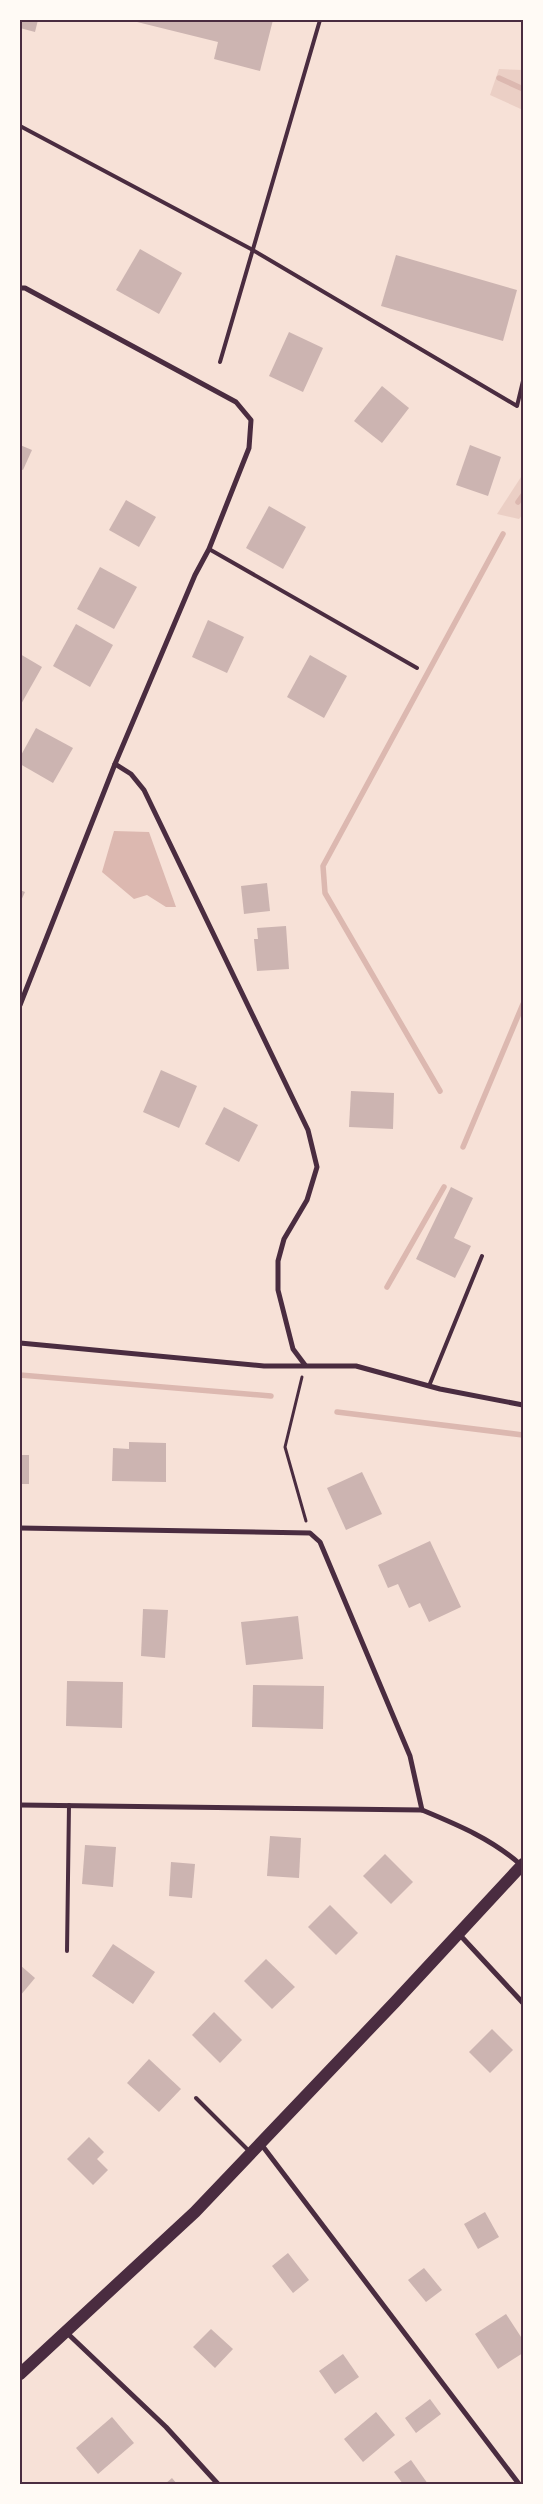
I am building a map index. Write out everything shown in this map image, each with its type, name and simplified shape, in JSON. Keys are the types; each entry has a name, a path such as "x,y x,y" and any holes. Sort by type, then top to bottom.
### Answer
{"main road":[{"path":"20,2374 195,2212 522,1865"}],"street":[{"path":"20,288 34,292 236,402 251,420 249,448 209,548 195,575 115,764 20,1005"},
{"path":"115,764 132,774 144,790 308,1130 317,1167 306,1200 284,1240 278,1261 278,1290 293,1349 304,1365"},
{"path":"20,1343 264,1366 356,1366 429,1386 523,1405"},
{"path":"20,1528 310,1533 320,1542 410,1756 422,1810"},
{"path":"20,1805 422,1810 470,1830 502,1848 522,1865"},
{"path":"458,1934 523,2002"},
{"path":"260,2144 519,2484"},
{"path":"66,2332 166,2427 218,2484"}],"lane":[{"path":"220,362 251,249 320,20"},
{"path":"20,126 251,249 517,406 523,381"},
{"path":"209,548 417,668"},
{"path":"429,1386 482,1256"},
{"path":"68,1952 69,1805"},
{"path":"196,2098 251,2154"}],"path":[{"path":"304,1365 285,1447 310,1533"}],"shaded area":[{"path":"499,69 523,70 523,110 490,95"},
{"path":"523,474 523,514 519,519 497,514"},
{"path":"114,831 149,832 176,907 166,907 147,895 134,899 102,872"}],"building":[{"path":"20,20 38,20 35,32 20,28"},
{"path":"273,20 260,71 214,59 218,42 133,21"},
{"path":"140,249 182,273 159,314 116,290"},
{"path":"396,255 517,290 503,341 381,306"},
{"path":"289,332 323,348 303,392 269,376"},
{"path":"382,386 409,408 382,443 354,421"},
{"path":"20,445 32,450 23,470 20,469"},
{"path":"470,445 501,457 488,496 456,485"},
{"path":"126,500 156,517 139,547 109,530"},
{"path":"269,506 306,527 283,569 246,548"},
{"path":"100,567 137,587 114,629 77,609"},
{"path":"208,620 244,637 227,673 192,657"},
{"path":"76,624 113,645 90,687 53,666"},
{"path":"20,654 42,667 20,706"},
{"path":"310,655 347,676 324,718 287,697"},
{"path":"36,728 73,748 53,783 20,764 20,757"},
{"path":"267,883 270,911 244,914 241,886"},
{"path":"20,890 25,892 20,903"},
{"path":"286,926 289,969 257,971 254,939 258,939 257,928"},
{"path":"161,1070 197,1086 179,1128 143,1112"},
{"path":"351,1091 394,1093 393,1129 349,1127"},
{"path":"224,1107 258,1125 239,1162 205,1144"},
{"path":"451,1187 473,1198 454,1238 471,1246 455,1278 416,1259"},
{"path":"129,1442 166,1443 166,1482 112,1481 113,1448 129,1449"},
{"path":"20,1455 29,1455 29,1484 20,1484"},
{"path":"362,1472 382,1514 346,1530 327,1488"},
{"path":"430,1541 461,1607 429,1622 420,1603 409,1608 398,1584 388,1588 378,1565"},
{"path":"143,1609 168,1610 165,1658 141,1656"},
{"path":"298,1616 303,1659 246,1665 241,1622"},
{"path":"67,1681 123,1682 122,1728 66,1726"},
{"path":"253,1685 324,1686 323,1729 252,1727"},
{"path":"270,1836 301,1838 299,1878 267,1876"},
{"path":"85,1845 116,1847 113,1887 82,1884"},
{"path":"385,1854 413,1882 391,1904 363,1876"},
{"path":"171,1862 195,1864 192,1898 169,1896"},
{"path":"330,1905 358,1933 336,1955 308,1927"},
{"path":"113,1944 155,1972 133,2004 92,1976"},
{"path":"266,1959 295,1987 272,2009 244,1981"},
{"path":"20,1965 35,1978 20,1996"},
{"path":"214,2012 242,2040 220,2063 192,2035"},
{"path":"492,2029 513,2050 490,2073 469,2052"},
{"path":"149,2059 181,2089 159,2112 127,2083"},
{"path":"89,2137 104,2152 97,2159 108,2170 93,2185 67,2159"},
{"path":"485,2212 499,2237 478,2249 464,2224"},
{"path":"288,2253 309,2280 293,2293 272,2266"},
{"path":"424,2268 442,2290 426,2302 408,2280"},
{"path":"506,2314 523,2340 523,2353 498,2369 475,2334"},
{"path":"211,2329 233,2349 215,2368 193,2347"},
{"path":"343,2354 359,2377 335,2394 319,2371"},
{"path":"430,2399 441,2414 416,2433 405,2418"},
{"path":"376,2412 395,2435 363,2462 344,2439"},
{"path":"112,2417 134,2443 98,2474 76,2448"},
{"path":"411,2460 428,2484 403,2484 394,2472"},
{"path":"172,2478 177,2484 165,2484"}],"waterway":[{"path":"499,78 523,89"},
{"path":"518,502 523,495"},
{"path":"440,1091 325,893 323,866 503,534"},
{"path":"463,1147 523,1004"},
{"path":"387,1287 444,1187"},
{"path":"20,1375 271,1396"},
{"path":"337,1412 523,1435"}]}
